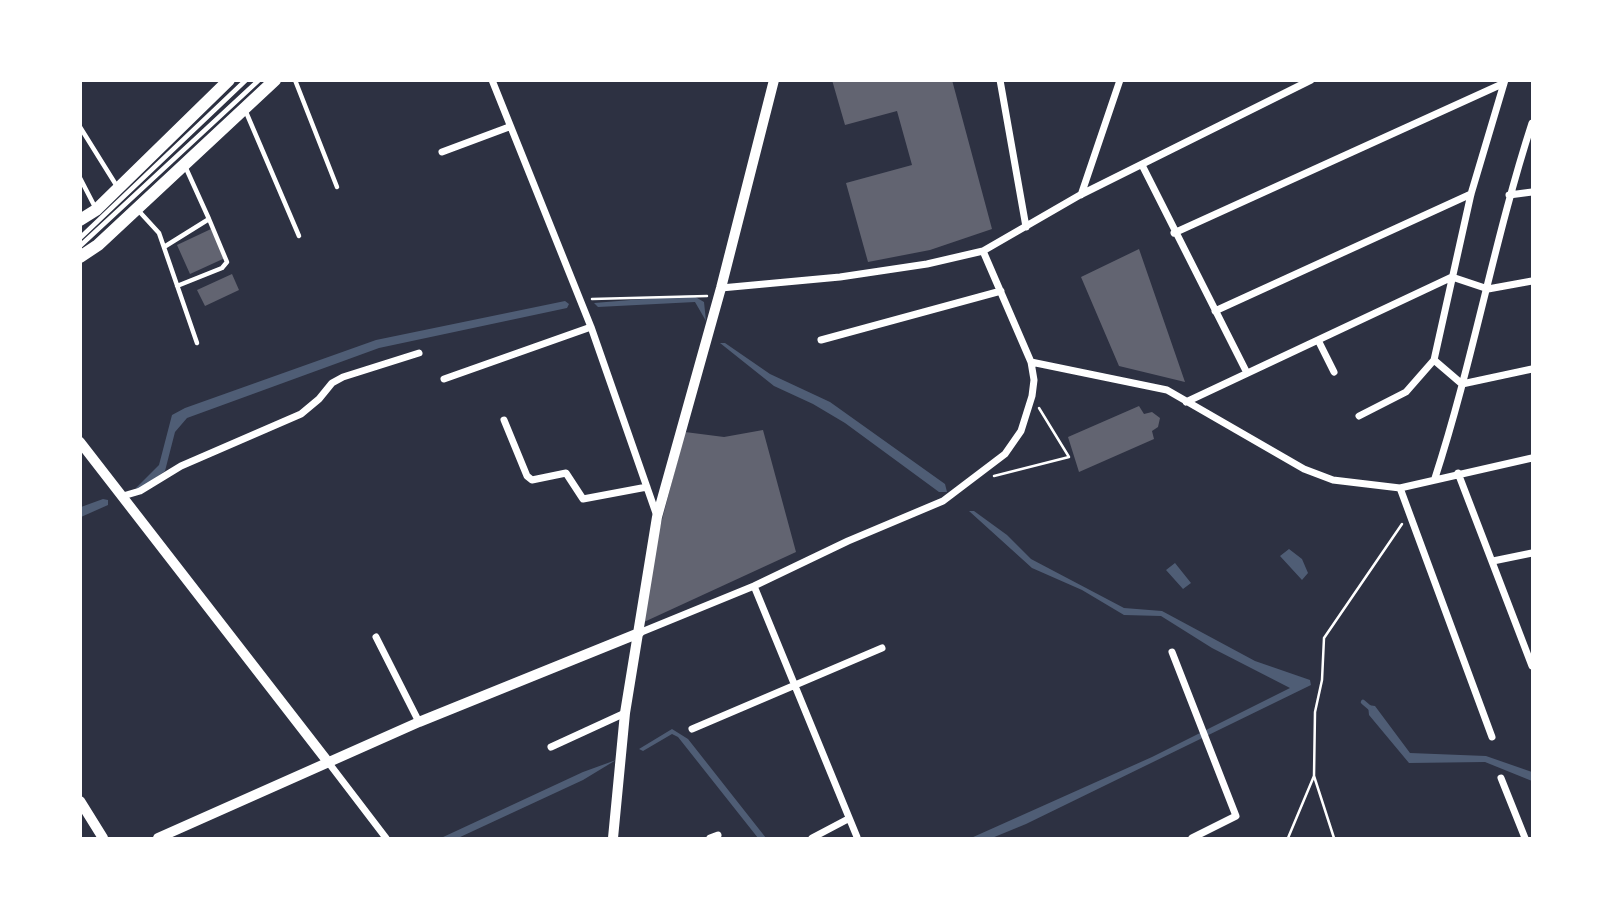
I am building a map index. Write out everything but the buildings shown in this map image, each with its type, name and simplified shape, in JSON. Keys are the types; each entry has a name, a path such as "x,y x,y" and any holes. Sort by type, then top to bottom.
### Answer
{"main road":[{"path":"80,220 96,210 229,80"},
{"path":"80,257 137,209 275,80"},
{"path":"80,801 103,838"}],"street":[{"path":"492,80 591,327 657,517"},
{"path":"613,838 625,712 657,517 720,293 774,80"},
{"path":"1000,80 1026,227"},
{"path":"1080,195 1120,80"},
{"path":"720,293 853,276 927,264 983,251 1080,195 1311,80"},
{"path":"1174,233 1504,82"},
{"path":"1359,416 1406,392 1434,360 1471,194 1504,82"},
{"path":"1435,478 1489,289 1509,195 1532,123"},
{"path":"442,152 509,127"},
{"path":"1142,165 1247,373"},
{"path":"1509,195 1532,192"},
{"path":"1215,312 1471,194"},
{"path":"158,838 419,722 754,586 848,541 943,501 1005,454 1021,431 1032,396 1034,380 1031,362 983,251"},
{"path":"1186,402 1452,277 1489,289 1532,281"},
{"path":"821,340 1000,291"},
{"path":"444,379 591,327"},
{"path":"1318,340 1334,372"},
{"path":"123,496 140,491 181,466 301,414 319,399 332,383 344,377 419,353"},
{"path":"1434,360 1462,384"},
{"path":"1031,362 1167,390 1304,469 1333,480 1400,488 1532,458"},
{"path":"1462,384 1532,369"},
{"path":"504,420 527,476 532,480 566,473 583,499 647,487"},
{"path":"80,442 386,838"},
{"path":"1458,473 1529,647 1532,666"},
{"path":"1400,488 1492,737"},
{"path":"1493,561 1532,553"},
{"path":"754,586 857,837"},
{"path":"376,637 419,722"},
{"path":"692,729 882,648"},
{"path":"1172,652 1236,816 1192,838"},
{"path":"551,747 625,712"},
{"path":"1501,778 1525,838"},
{"path":"812,838 848,819"}],"lane":[{"path":"80,238 246,80"},
{"path":"80,246 259,80"},
{"path":"295,80 337,187"},
{"path":"244,109 299,236"},
{"path":"80,127 118,188"},
{"path":"177,286 222,268 227,262 185,164"},
{"path":"80,178 96,210"},
{"path":"137,209 159,233 197,343"},
{"path":"164,247 209,219"}],"path":[{"path":"578,300 720,293"},
{"path":"993,477 1069,457 1032,396"},
{"path":"1334,838 1314,776 1315,712 1322,680 1324,638 1409,512"},
{"path":"1288,838 1314,776"}],"water":[{"path":"692,295 704,302 706,321 695,302 598,307 594,303"},
{"path":"565,301 569,304 567,308 379,348 187,418 175,432 165,471 139,490 136,488 159,465 172,415 185,408 376,340"},
{"path":"720,343 725,343 770,374 830,402 945,484 947,492 939,492 845,423 774,386"},
{"path":"103,499 108,500 108,505 81,517 81,507"},
{"path":"969,511 974,511 1007,535 1031,559 1124,608 1162,611 1255,661 1310,680 1311,685 1026,824 992,838 971,838 1152,757 1290,688 1212,648 1161,616 1124,615 1082,590 1032,568"},
{"path":"1289,549 1302,559 1308,573 1302,580 1280,556"},
{"path":"1175,563 1191,583 1183,589 1166,570"},
{"path":"1368,705 1375,706 1410,753 1486,756 1532,772 1532,781 1485,762 1409,763 1369,715"},
{"path":"672,729 688,739 766,838 758,838 678,737 672,734 643,751 639,749"},
{"path":"616,760 583,780 458,838 441,838 583,772"}],"waterway":[{"path":"1363,702 1370,708"}]}
